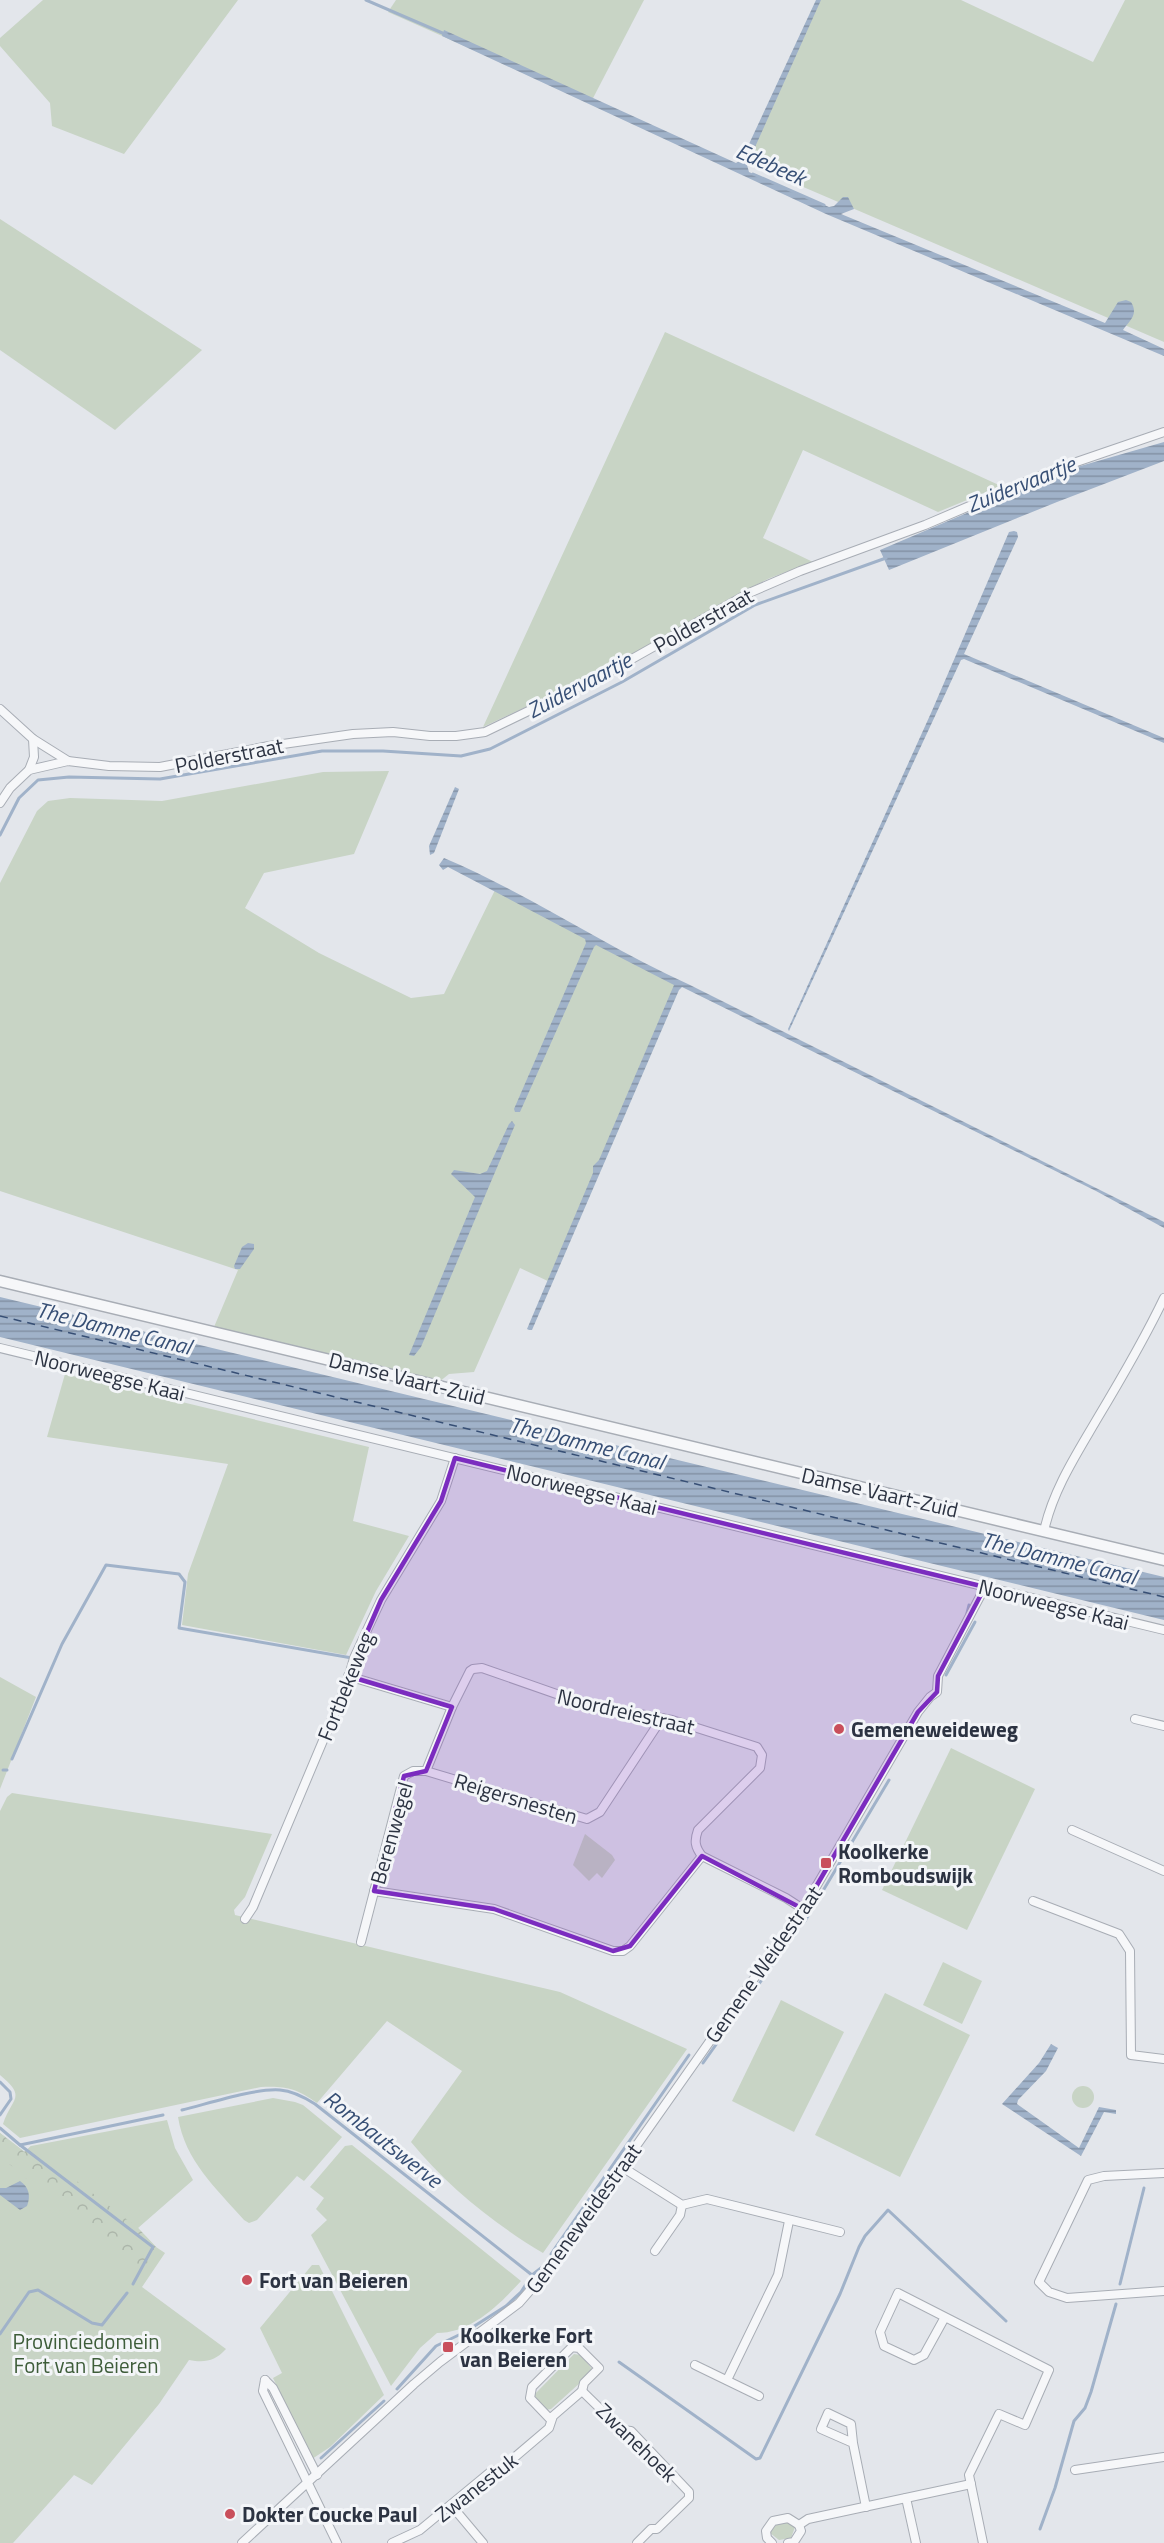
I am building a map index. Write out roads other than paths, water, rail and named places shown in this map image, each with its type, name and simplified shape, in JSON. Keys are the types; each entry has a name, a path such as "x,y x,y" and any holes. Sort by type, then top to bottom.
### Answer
{"street":[{"name":"Polderstraat","path":"29,770 68,761 109,766 160,767 326,737 393,732 430,736 470,735 485,732 607,673 749,593 800,571 925,525 1056,469 1164,432"},
{"path":"0,709 33,739 68,761"},
{"path":"0,803 10,788 29,770 34,757 33,739"},
{"name":"Damse Vaart-Zuid","path":"0,1281 1164,1560"},
{"path":"1044,1531 1048,1512 1058,1489 1129,1365 1164,1298"},
{"name":"Noorweegse Kaai","path":"0,1348 1164,1630"},
{"name":"Fortbekeweg","path":"245,1919 253,1907 381,1600 441,1501 455,1458"},
{"name":"Gemene Weidestraat","path":"655,2119 803,1909 918,1712 937,1692 938,1676 985,1587"},
{"name":"Noordreiestraat","path":"452,1707 470,1671 482,1668 585,1704 662,1718 757,1747 762,1755 760,1768 698,1830 695,1839 696,1848 702,1856"},
{"path":"348,1676 452,1707"},
{"name":"Berenwegel","path":"361,1942 404,1776 413,1770 426,1771 452,1707"},
{"name":"Reigersnesten","path":"426,1771 587,1819 600,1812 662,1718"},
{"path":"1135,1719 1164,1726"},
{"path":"1072,1830 1164,1871"},
{"path":"374,1891 494,1909 613,1951 623,1951 630,1946 702,1856 786,1898 803,1909"},
{"path":"1033,1901 1119,1934 1130,1951 1131,2055 1164,2059"},
{"name":"Gemeneweidestraat","path":"317,2475 440,2362 504,2316 528,2294 655,2119"},
{"path":"622,2167 664,2196 682,2205 708,2199 840,2232"},
{"path":"1164,2173 1104,2176 1088,2180 1039,2282 1049,2292 1067,2298 1164,2291"},
{"path":"655,2251 680,2215 682,2205"},
{"path":"727,2379 778,2274 789,2221"},
{"path":"945,2317 924,2355 914,2360 885,2346 880,2332 898,2293 1049,2370 1025,2425 999,2414 969,2475 983,2543"},
{"name":"Zwanestuk","path":"392,2543 420,2530 489,2473 502,2468 549,2427 553,2415 582,2391 584,2383 599,2368 579,2348 572,2347 532,2387 530,2398 551,2420"},
{"path":"695,2364 759,2396"},
{"path":"242,2543 308,2483 317,2475 273,2388 265,2380 263,2391 308,2483 337,2543"},
{"name":"Zwanehoek","path":"582,2391 622,2430 631,2431 689,2492 689,2498 657,2529 651,2529 637,2543"},
{"path":"853,2443 866,2507"},
{"path":"1075,2470 1164,2457"},
{"path":"799,2525 807,2518 971,2484"},
{"path":"906,2498 916,2543"},
{"path":"451,2505 483,2543"},
{"path":"773,2543 767,2538 766,2531 773,2521 788,2518 799,2525 801,2531 794,2542 788,2543"}],"water":[{"path":"816,0 821,0 747,165 749,172 829,207 834,206 843,197 848,197 854,209 841,214 1105,323 1118,302 1126,300 1131,302 1134,314 1123,330 1164,349 1164,356 826,214 442,36 444,30 736,163 742,159"},
{"path":"1164,442 1164,461 889,570 880,550 1070,469"},
{"path":"1009,532 1017,532 1018,537 964,654 1164,738 1164,743 964,659 961,660 789,1031"},
{"path":"455,787 459,789 434,853 430,855 429,846"},
{"path":"444,858 476,872 659,970 1164,1222 1164,1228 1096,1191 682,987 532,1330 527,1329 593,1173 593,1166 599,1160 674,985 596,945 520,1112 515,1112 514,1109 586,943 585,939 448,867 443,870 439,865"},
{"path":"512,1121 515,1125 421,1347 414,1356 409,1355 475,1197 451,1174 454,1170 480,1174 487,1171"},
{"path":"248,1243 254,1244 254,1249 240,1269 235,1269 234,1266 242,1247"},
{"name":"The Damme Canal","path":"0,1297 1164,1577 1164,1620 0,1337"},
{"path":"1051,2044 1058,2048 1046,2071 1018,2100 1017,2104 1079,2148 1099,2107 1116,2110 1116,2114 1104,2112 1081,2156 1002,2104 1039,2063"},
{"path":"20,2181 27,2189 29,2199 27,2206 20,2210 0,2195 0,2188 6,2188"}],"waterway":[{"name":"Edebeek","path":"366,0 447,35"},
{"name":"Edebeek","path":"753,174 824,205"},
{"name":"Zuidervaartje","path":"0,835 19,798 38,780 69,777 160,779 322,751 383,751 461,756 490,749 622,682 755,605 886,558"},
{"path":"12,1759 62,1644 106,1565 179,1574 185,1582 179,1628 352,1658"},
{"name":"Rombautswerve","path":"967,1613 969,1605"},
{"name":"Rombautswerve","path":"946,1675 975,1622"},
{"name":"Rombautswerve","path":"805,1921 889,1780"},
{"name":"Rombautswerve","path":"788,1943 796,1933"},
{"name":"Rombautswerve","path":"765,1974 781,1952"},
{"name":"Rombautswerve","path":"703,2063 761,1981"},
{"name":"Rombautswerve","path":"551,2254 689,2055"},
{"name":"Rombautswerve","path":"0,2082 10,2092 11,2099 0,2115"},
{"name":"Rombautswerve","path":"182,2110 258,2091 280,2090 298,2095 315,2104 532,2275 541,2268"},
{"name":"Rombautswerve","path":"0,2128 20,2145 163,2115"},
{"path":"20,2145 153,2247 133,2284"},
{"path":"1120,2284 1144,2188"},
{"path":"619,2362 756,2459 760,2458 840,2294 859,2247 865,2236 888,2210 1006,2321"},
{"path":"397,2389 436,2346 465,2332 506,2306 521,2292 532,2275"},
{"path":"0,2334 29,2292 38,2290 92,2323 102,2325 127,2293"},
{"path":"1040,2529 1055,2488 1074,2421 1085,2408 1091,2392 1116,2304"},
{"path":"321,2458 384,2401"}],"place":[{"name":"Gemeneweideweg","path":"839,1729"},
{"name":"Koolkerke Romboudswijk","path":"826,1863"},
{"name":"Fort van Beieren","path":"247,2280"},
{"name":"Koolkerke Fort van Beieren","path":"448,2347"},
{"name":"Dokter Coucke Paul","path":"230,2514"}],"park label":[{"name":"Provinciedomein Fort van Beieren","path":"86,2353"}]}
